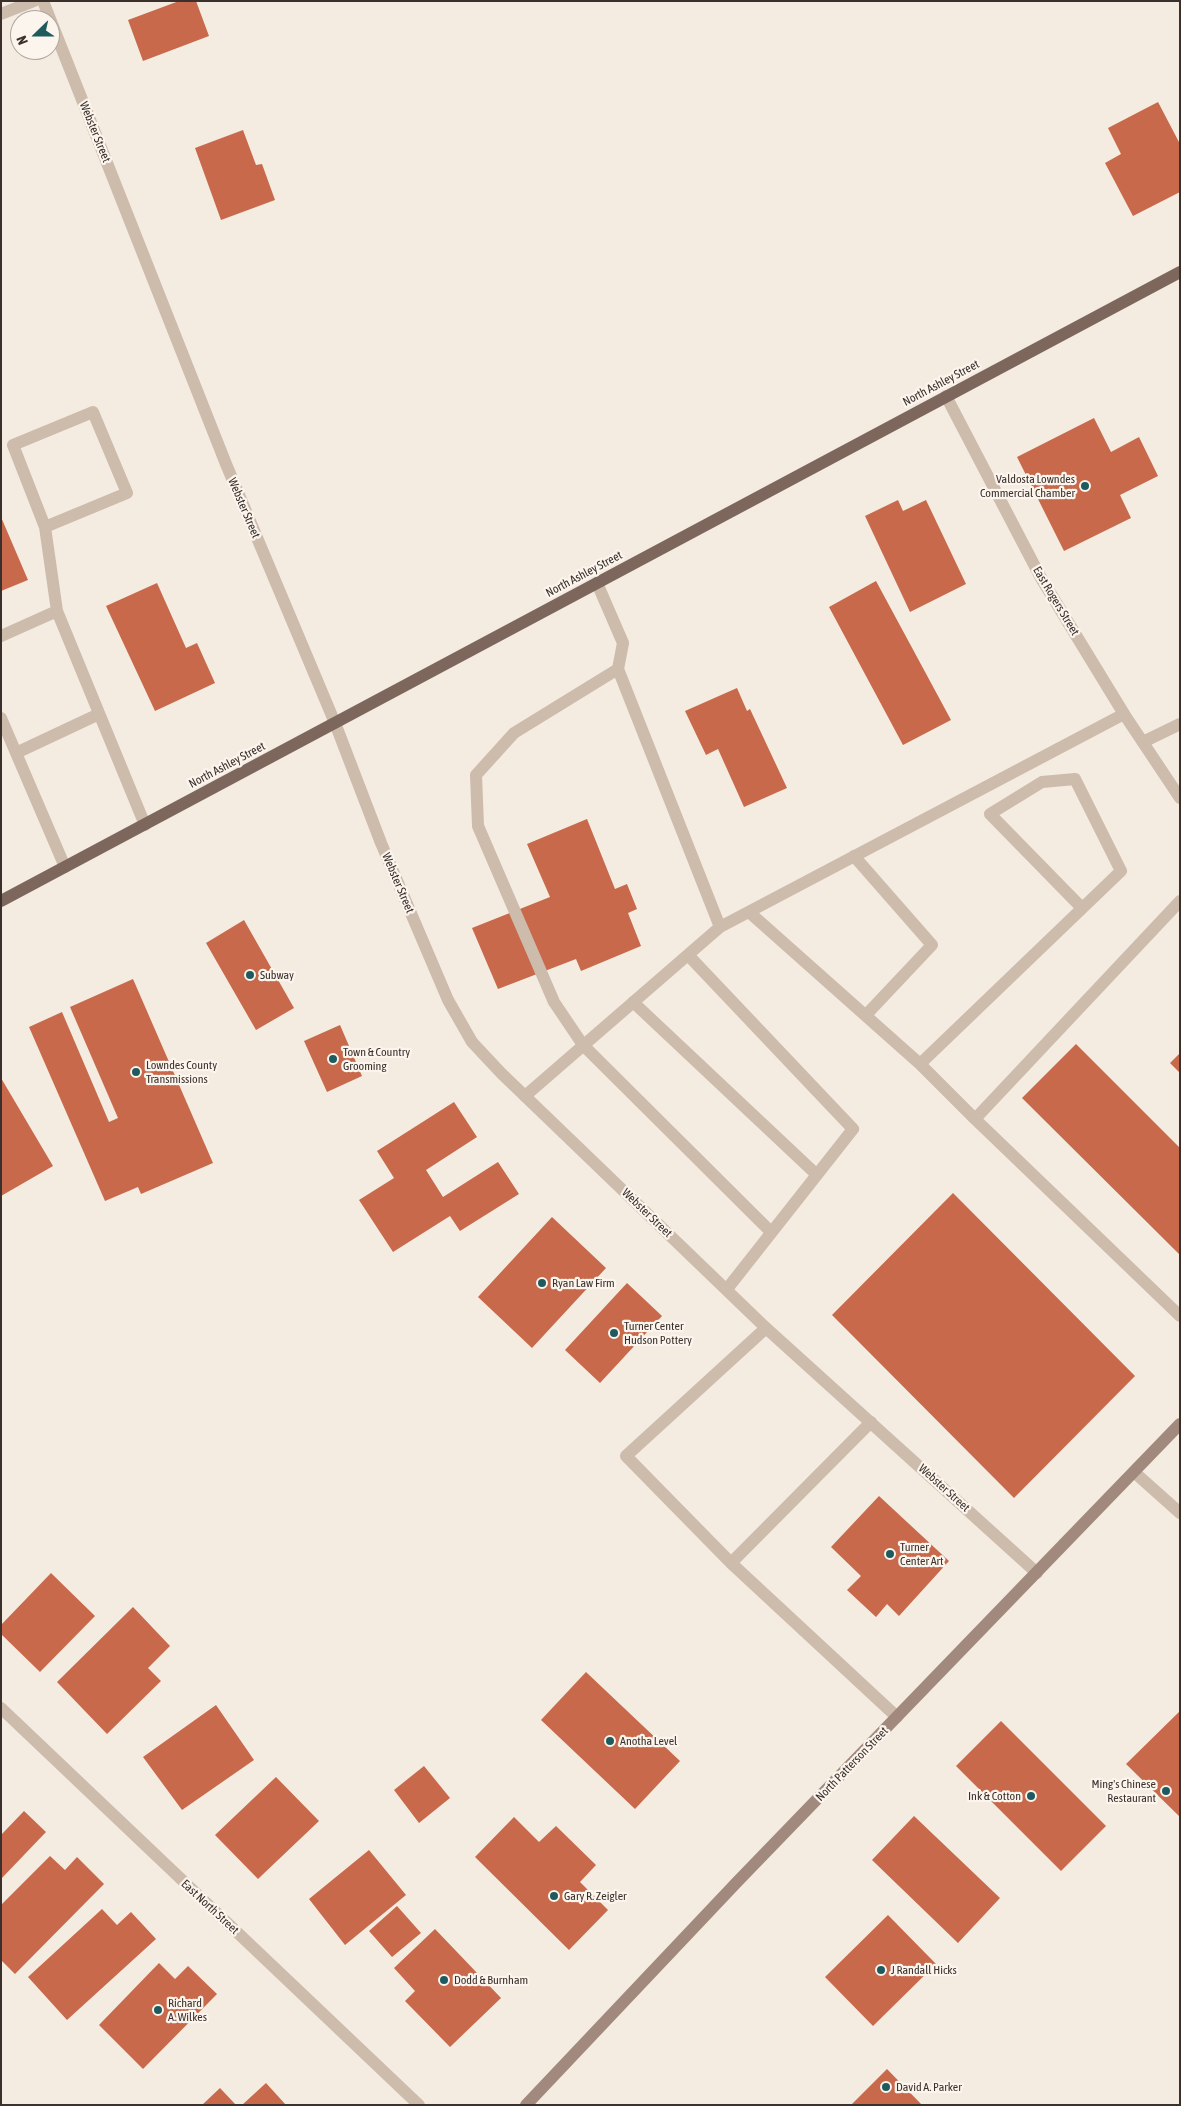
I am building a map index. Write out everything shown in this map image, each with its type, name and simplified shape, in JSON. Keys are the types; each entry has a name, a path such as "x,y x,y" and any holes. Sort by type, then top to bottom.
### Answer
{"main road":[{"name":"North Ashley Street","path":"1,901 1180,272"},
{"name":"North Patterson Street","path":"526,2105 738,1881 1180,1424"}],"street":[{"path":"1,14 34,1"},
{"name":"Webster Street","path":"43,1 226,464 335,722 381,844 448,1000 472,1042 525,1096 766,1328 1037,1573"},
{"name":"East Rogers Street","path":"946,396 1041,578 1124,714 1180,798"},
{"path":"45,527 127,494 93,412 13,445 45,527 57,611 145,825"},
{"path":"597,583 623,643 618,669 720,927"},
{"path":"1,636 57,611"},
{"path":"618,669 514,733 476,775 478,826 554,1002 584,1045 772,1232"},
{"path":"16,753 99,714"},
{"path":"525,1096 720,927 1124,714"},
{"path":"1,718 65,867"},
{"path":"1142,742 1180,724"},
{"path":"920,1064 1121,871 1075,779 1042,782 990,814 1082,908"},
{"path":"854,856 932,945 866,1015"},
{"path":"975,1120 1180,901"},
{"path":"749,912 920,1064 975,1120 1180,1316"},
{"path":"688,955 853,1129 726,1289"},
{"path":"634,1002 816,1175"},
{"path":"766,1328 626,1456 731,1563 897,1717"},
{"path":"731,1563 871,1422"},
{"path":"1134,1472 1180,1513"},
{"name":"East North Street","path":"1,1708 419,2105"}],"building":[{"path":"179,1 196,1 209,36 143,61 128,20"},
{"path":"1158,102 1180,144 1180,192 1133,216 1105,163 1121,154 1108,128"},
{"path":"243,130 256,165 262,164 275,200 221,220 195,148"},
{"name":"Valdosta Lowndes Commercial Chamber","path":"1094,418 1111,452 1139,437 1158,476 1120,495 1131,518 1064,551 1017,457"},
{"path":"898,500 903,511 926,500 966,584 910,612 865,516"},
{"path":"1,517 28,580 1,591"},
{"path":"876,581 951,720 903,745 829,607"},
{"path":"157,583 186,648 197,643 215,683 155,711 106,606"},
{"path":"737,688 747,711 750,709 787,788 744,807 718,749 706,755 685,711"},
{"path":"587,819 615,889 627,884 637,909 628,913 641,946 581,971 576,959 498,989 472,928 550,897 527,844"},
{"name":"Subway","path":"244,920 294,1008 256,1030 206,943"},
{"name":"Lowndes County Transmissions","path":"133,979 213,1163 141,1194 138,1187 105,1201 29,1027 62,1012 109,1122 118,1118 70,1007"},
{"name":"Town & Country Grooming","path":"340,1025 362,1076 327,1092 304,1041"},
{"path":"1076,1044 1180,1148 1180,1255 1022,1098"},
{"path":"1180,1053 1180,1073 1170,1063"},
{"path":"1,1078 53,1166 1,1196"},
{"path":"454,1102 477,1137 426,1170 443,1197 498,1162 519,1194 460,1231 450,1216 393,1252 359,1200 394,1178 377,1151"},
{"path":"953,1193 1135,1376 1014,1498 832,1315"},
{"name":"Ryan Law Firm","path":"552,1217 606,1268 532,1348 478,1297"},
{"name":"Turner Center Hudson Pottery","path":"627,1283 662,1316 600,1383 565,1350"},
{"name":"Turner Center Art","path":"879,1496 949,1561 899,1616 887,1604 876,1617 847,1590 861,1576 831,1547"},
{"path":"51,1573 95,1616 40,1672 1,1634 1,1625"},
{"path":"133,1607 170,1646 148,1668 161,1681 107,1734 57,1682"},
{"name":"Anotha Level","path":"586,1672 680,1761 635,1809 541,1720"},
{"path":"216,1705 254,1760 182,1810 143,1757"},
{"name":"Ming's Chinese Restaurant","path":"1180,1711 1180,1817 1126,1764"},
{"name":"Ink & Cotton","path":"1001,1721 1106,1826 1061,1871 956,1766"},
{"path":"424,1766 450,1798 419,1823 394,1790"},
{"path":"276,1777 319,1821 258,1879 215,1835"},
{"path":"24,1811 46,1832 1,1879 1,1835"},
{"path":"914,1816 1000,1898 958,1943 872,1860"},
{"name":"Gary R. Zeigler","path":"514,1817 539,1842 556,1826 596,1865 580,1882 608,1910 569,1950 475,1857"},
{"path":"369,1850 406,1895 345,1945 309,1899"},
{"path":"50,1856 65,1870 77,1857 104,1884 15,1974 1,1960 1,1905"},
{"path":"397,1906 421,1933 392,1957 369,1931"},
{"path":"102,1909 117,1925 131,1912 156,1939 67,2020 28,1977"},
{"name":"J Randall Hicks","path":"888,1915 936,1964 873,2026 825,1977"},
{"name":"Dodd & Burnham","path":"435,1929 501,1998 450,2047 405,2001 415,1991 394,1968"},
{"name":"Richard A. Wilkes","path":"159,1963 175,1979 188,1966 217,1994 143,2069 99,2025"},
{"name":"David A. Parker","path":"887,2069 922,2105 851,2105"},
{"path":"266,2083 286,2105 242,2105"},
{"path":"220,2088 236,2105 202,2105"}],"place":[{"name":"Valdosta Lowndes Commercial Chamber","path":"1085,486"},
{"name":"Subway","path":"250,975"},
{"name":"Town & Country Grooming","path":"333,1059"},
{"name":"Lowndes County Transmissions","path":"136,1072"},
{"name":"Ryan Law Firm","path":"542,1283"},
{"name":"Turner Center Hudson Pottery","path":"614,1333"},
{"name":"Turner Center Art","path":"890,1554"},
{"name":"Anotha Level","path":"610,1741"},
{"name":"Ming's Chinese Restaurant","path":"1166,1791"},
{"name":"Ink & Cotton","path":"1031,1796"},
{"name":"Gary R. Zeigler","path":"554,1896"},
{"name":"J Randall Hicks","path":"881,1970"},
{"name":"Dodd & Burnham","path":"444,1980"},
{"name":"Richard A. Wilkes","path":"158,2010"},
{"name":"David A. Parker","path":"886,2087"}]}
